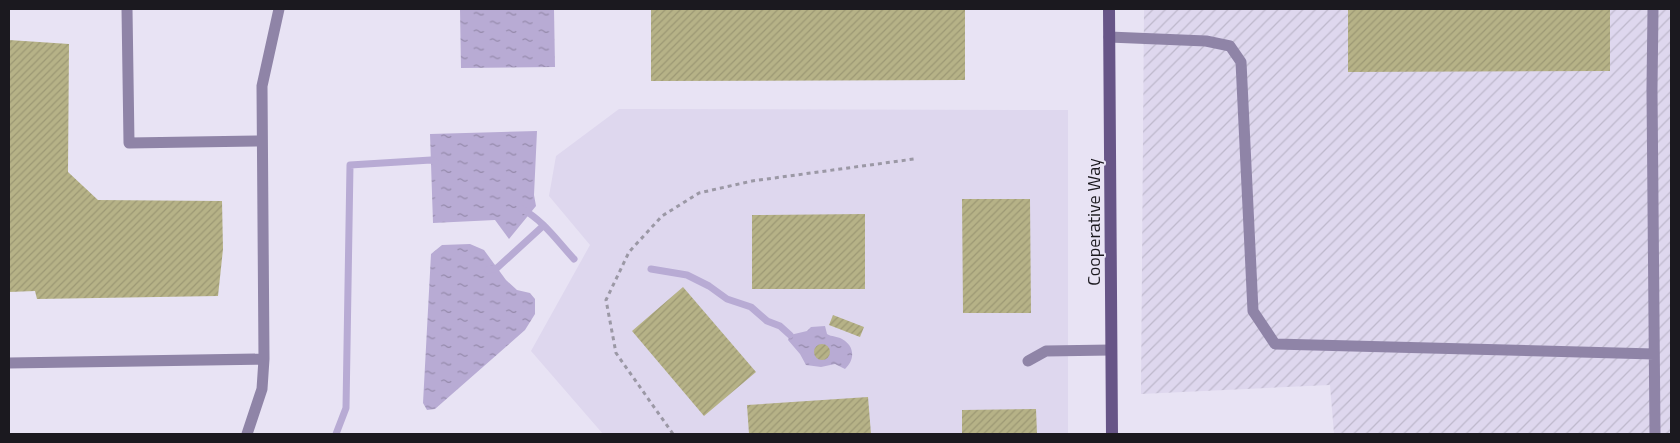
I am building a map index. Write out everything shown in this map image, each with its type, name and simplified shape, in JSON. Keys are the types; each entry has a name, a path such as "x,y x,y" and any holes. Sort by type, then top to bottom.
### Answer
{"street":[{"name":"Cooperative Way","path":"1108,9 1112,434"}],"lane":[{"path":"127,9 129,143 262,141"},
{"path":"247,434 262,389 264,359 262,86 279,9"},
{"path":"1653,9 1652,99 1656,434"},
{"path":"1109,37 1206,41 1230,46 1241,62 1253,312 1275,344 1654,354"},
{"path":"1028,361 1046,351 1111,350"},
{"path":"9,363 264,359"}],"path":[{"path":"673,434 616,353 606,300 629,252 662,216 699,193 752,180 914,159"}],"shaded area":[{"path":"1144,9 1671,9 1671,434 1334,434 1330,385 1141,394"},
{"path":"619,109 1068,110 1068,434 603,434 531,351 590,245 549,196 556,156"}],"water":[{"path":"460,9 554,9 555,67 461,68"},
{"path":"537,131 534,195 536,206 509,239 495,220 433,223 430,134"},
{"path":"470,244 484,250 506,280 517,290 530,293 535,299 535,314 525,330 435,409 427,410 423,403 431,254 442,245"},
{"path":"825,326 827,334 842,339 851,349 851,362 845,369 835,364 821,367 806,365 800,354 788,340 790,335 807,331 811,327"}],"building":[{"path":"651,9 965,9 965,80 651,81"},
{"path":"1348,9 1610,9 1610,71 1348,72"},
{"path":"9,40 69,44 68,172 98,200 222,201 223,249 218,296 37,299 35,291 9,292"},
{"path":"962,199 1030,199 1031,313 963,313"},
{"path":"865,214 865,289 752,289 752,215"},
{"path":"683,287 756,372 704,416 632,331"},
{"path":"833,315 864,327 860,337 829,325"},
{"path":"822,344 828,346 830,352 828,358 822,360 816,358 814,352 816,346"},
{"path":"868,397 871,434 749,434 747,405"},
{"path":"1036,409 1037,434 962,434 962,410"}],"waterway":[{"path":"336,434 346,408 350,165 431,160 438,164"},
{"path":"522,209 537,219 574,259"},
{"path":"488,270 497,268 543,226"},
{"path":"651,269 687,275 709,286 727,299 751,307 767,321 780,326 790,335"}]}
